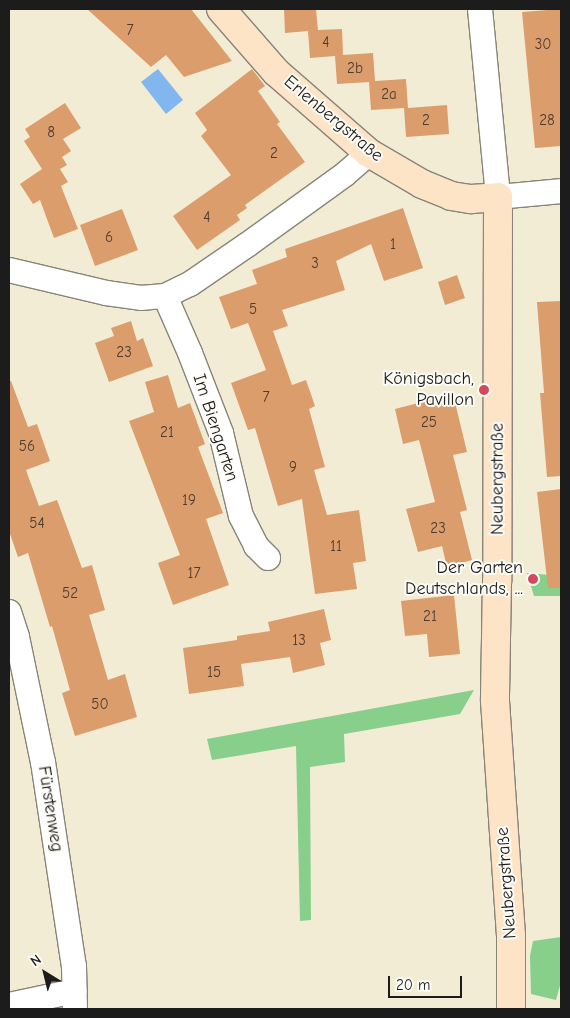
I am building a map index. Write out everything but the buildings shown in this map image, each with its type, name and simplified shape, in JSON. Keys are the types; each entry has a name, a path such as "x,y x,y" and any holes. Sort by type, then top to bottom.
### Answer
{"street":[{"name":"Erlenbergstraße","path":"221,9 276,72 369,153 422,184 451,196 471,199 498,197"},
{"name":"Neubergstraße","path":"480,9 498,197 498,581 494,700 511,936 511,1009"},
{"path":"9,270 114,294 141,298 165,296 190,284 246,245 344,175 369,153"},
{"path":"498,197 561,191"},
{"name":"Im Biengarten","path":"165,296 190,352 221,433 241,516 256,546 268,558"},
{"name":"Fürstenweg","path":"9,612 17,637 43,762 74,966 75,1000"},
{"path":"9,1005 75,1000"}],"green space":[{"path":"527,573 561,576 561,596 534,596"},
{"path":"474,690 460,714 344,734 345,762 310,767 311,920 300,921 296,746 212,760 207,739"},
{"path":"561,937 561,982 556,1000 531,994 530,956 533,941"}],"water":[{"path":"158,69 183,100 166,114 141,82"}],"place":[{"name":"Königsbach, Pavillon","path":"484,390"},
{"name":"Der Garten Deutschlands, ...","path":"533,579"}]}
